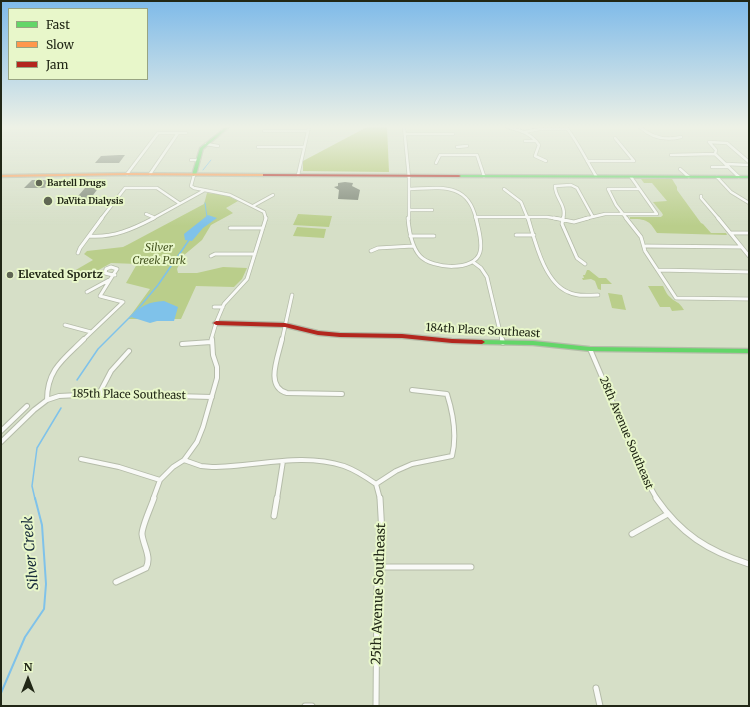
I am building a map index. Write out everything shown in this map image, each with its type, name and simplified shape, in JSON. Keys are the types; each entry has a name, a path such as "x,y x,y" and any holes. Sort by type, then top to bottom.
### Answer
{"street":[{"path":"127,174 137,160"},
{"path":"150,174 160,160"},
{"path":"116,582 146,568 148,564 147,551 142,533 160,480 173,467 184,460 197,442 203,428 217,378 217,367 211,342 216,323 223,307 247,278 266,216 264,212 230,194 203,191 191,186 199,160 191,160"},
{"path":"298,174 301,160"},
{"path":"408,160 410,175 410,189 408,196 410,236 413,246 425,260 433,264 456,266 473,262 482,249 475,217 469,200 460,194 441,189 410,189"},
{"path":"479,160 484,176"},
{"path":"587,161 634,161 633,160"},
{"path":"722,160 739,177"},
{"path":"587,161 596,176"},
{"path":"726,164 749,163"},
{"path":"712,167 730,168"},
{"path":"680,169 689,177"},
{"path":"1,176 298,174 749,177"},
{"path":"475,217 547,217 563,221 582,221 605,214 657,214 630,176"},
{"path":"717,177 731,192 745,202 749,203"},
{"path":"585,264 578,258 565,231 563,221 564,211 555,190 555,186 571,185 577,188 593,217"},
{"path":"78,253 80,248 125,188 156,188 180,203"},
{"path":"504,189 521,203 552,282 562,290 574,295 586,297 598,295"},
{"path":"639,189 608,189 622,215 635,228 646,246 645,251 676,298 749,299"},
{"path":"89,236 105,237 117,234 153,218 203,191"},
{"path":"253,206 273,194"},
{"path":"701,196 701,198 749,256"},
{"path":"745,202 749,200"},
{"path":"409,210 432,210"},
{"path":"146,214 153,218"},
{"path":"230,228 263,228"},
{"path":"730,233 749,233"},
{"path":"516,235 534,235"},
{"path":"410,236 434,236"},
{"path":"371,251 378,248 413,246"},
{"path":"646,246 741,247"},
{"path":"211,256 215,254 255,254"},
{"path":"473,262 481,268 487,277 503,343"},
{"path":"658,270 749,272"},
{"path":"1,442 34,410 47,400 48,389 55,367 123,302 100,296 115,275"},
{"path":"87,292 110,280"},
{"path":"292,294 274,383 278,389 287,393 342,394"},
{"path":"214,307 223,307"},
{"name":"184th Place Southeast","path":"216,323 285,325 318,333 340,335 402,336 452,341 533,343 590,349 749,351"},
{"path":"65,324 91,332"},
{"path":"182,344 211,342"},
{"name":"28th Avenue Southeast","path":"590,349 645,478 654,497 666,515 679,528 714,552 749,564"},
{"path":"99,394 112,371 129,351"},
{"path":"184,460 205,467 218,468 283,461 326,461 362,473 376,484 400,469 419,461 445,459 452,456 455,450 450,410 446,394 440,392 412,390"},
{"name":"185th Place Southeast","path":"47,400 72,394 212,397"},
{"path":"1,431 27,406"},
{"path":"7,425 14,429"},
{"path":"81,459 119,467 160,480"},
{"path":"274,516 283,461"},
{"name":"25th Avenue Southeast","path":"376,484 381,497 382,512 380,567 377,586 376,706"},
{"path":"632,534 666,515"},
{"path":"380,567 471,567"},
{"path":"596,688 600,706"},
{"path":"305,706 312,706"}],"green space":[{"path":"388,160 389,172 303,171 303,161"},
{"path":"641,179 672,179 677,187 677,190 701,223 711,233 726,233 727,235 657,233 652,225 646,221 640,219 630,219 630,217 661,217 663,215 662,213 653,202 667,201 652,183 644,183"},
{"name":"Silver Creek Park","path":"207,193 226,195 238,201 226,208 233,213 211,225 202,240 183,256 177,269 178,273 197,273 223,267 247,268 242,279 234,287 196,286 181,319 128,319 150,289 126,283 137,264 111,263 88,276 84,276 86,273 74,271 93,260 84,254 87,251 123,247 204,204"},
{"path":"298,214 332,216 329,227 293,225"},
{"path":"297,227 326,229 324,238 293,236"},
{"path":"587,270 599,278 606,278 612,284 601,284 601,290 598,289 595,281 591,279 583,280 583,275 585,275"},
{"path":"648,286 663,286 668,295 679,303 684,310 672,311 670,307 660,307"},
{"path":"608,293 622,295 626,310 612,308"}],"water":[{"path":"208,215 217,218 203,228 192,241 185,240 184,234"},
{"path":"164,301 178,307 174,321 157,321 150,323 131,317 146,305"}],"building":[{"path":"98,160 121,160 119,163 95,163"},
{"name":"Bartell Drugs","path":"32,180 53,180 47,187 24,188"},
{"path":"92,180 103,180 88,202 81,205 72,203"},
{"path":"338,183 353,183 352,186 360,190 358,200 338,199 339,190 334,187 338,186"}],"waterway":[{"name":"Silver Creek","path":"203,170 211,160"},
{"name":"Silver Creek","path":"205,203 207,217"},
{"name":"Silver Creek","path":"77,380 98,349 137,310 158,285 189,240"},
{"name":"Silver Creek","path":"35,499 32,486 37,448 61,408"},
{"name":"Silver Creek","path":"1,693 25,637 44,609 46,584 42,525 35,498"}],"traffic: fast":[{"path":"194,175 198,160"},
{"path":"459,176 749,177"},
{"path":"482,342 533,343 590,349 749,351"}],"traffic: slow":[{"path":"1,176 127,174 264,175"}],"traffic: jam":[{"path":"264,175 459,176"},
{"path":"216,323 285,325 318,333 340,335 402,336 452,341 482,342"}],"place":[{"name":"Bartell Drugs","path":"39,183"},
{"name":"DaVita Dialysis","path":"48,201"},
{"name":"Elevated Sportz","path":"10,275"}]}
